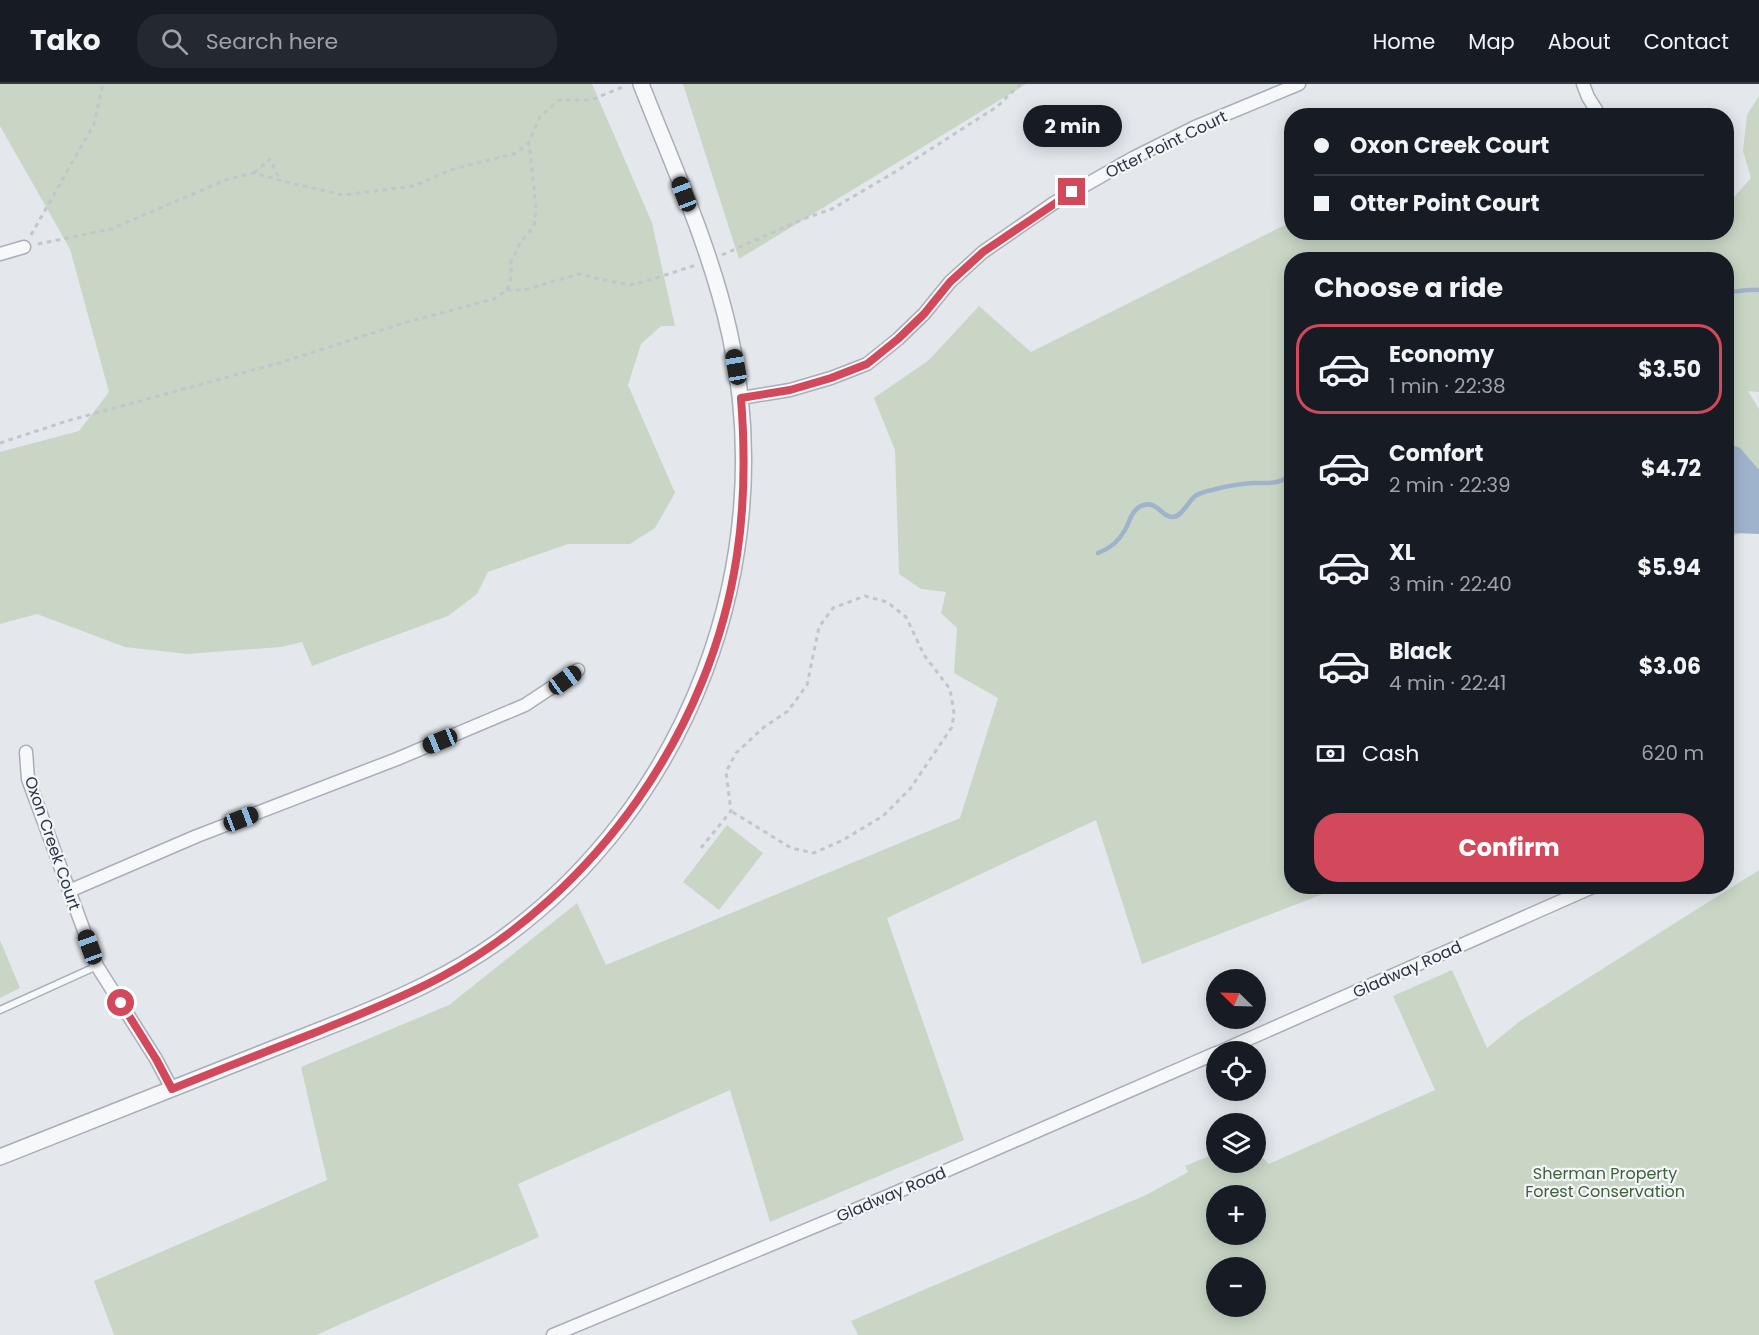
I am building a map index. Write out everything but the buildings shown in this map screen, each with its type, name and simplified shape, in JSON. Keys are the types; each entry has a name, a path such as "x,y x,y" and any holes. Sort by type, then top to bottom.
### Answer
{"street":[{"path":"0,1157 372,1009 456,968 501,939 540,908 575,875 619,825 653,776 683,723 708,664 726,611 737,557 743,505 744,449 741,398 730,335 709,260 641,84"},
{"name":"Otter Point Court","path":"741,398 790,390 867,364 924,314 950,282 983,252 1054,203 1133,158 1195,127 1299,84"},
{"path":"1583,84 1595,108"},
{"path":"0,254 24,247"},
{"path":"69,891 197,836 397,759 525,705 578,670"},
{"name":"Oxon Creek Court","path":"26,752 28,779 97,966 156,1059 172,1089"},
{"name":"Gladway Road","path":"1243,1041 1577,894"},
{"name":"Gladway Road","path":"560,1334 888,1196 1206,1057"}],"lane":[{"path":"0,1010 97,966"}],"path":[{"path":"24,247 94,124 103,84"},
{"path":"24,247 111,229 228,179 254,173 343,195 414,186 450,170 517,153 529,142 540,117 559,100 591,100 630,84"},
{"path":"0,442 67,421 279,363 407,322 494,299 507,290 524,290 579,274 630,285 709,260 803,219 832,209 998,106 1020,84"},
{"path":"507,290 512,274 510,264 520,243 534,226 537,208 529,142"},
{"path":"254,173 270,159 280,180"},
{"path":"701,848 731,811 726,772 736,753 764,727 788,711 807,685 819,627 833,608 865,596 888,603 906,617 924,655 950,689 954,714 952,727 910,789 883,816 843,840 814,853 791,848 731,811"}],"green space":[{"path":"0,84 592,84 652,223 675,326 661,326 641,344 628,385 675,493 655,528 630,544 568,544 488,572 477,594 448,616 312,666 302,642 281,647 187,654 125,647 37,614 0,624 0,452 79,431 109,392 70,249 0,126"},
{"path":"683,84 1026,84 739,259"},
{"path":"1759,96 1759,392 1748,391 1759,409 1759,525 1734,536 1734,252 1284,252 1284,894 1323,894 1142,964 1096,820 887,918 964,1140 770,1222 730,1090 518,1184 539,1237 316,1335 114,1335 94,1281 327,1180 301,1067 449,1005 577,903 606,965 960,818 998,698 954,673 957,628 941,613 946,592 921,589 899,574 895,450 874,398 929,360 979,306 1031,352 1284,226 1284,240 1734,240 1734,197 1751,178 1743,151 1747,115"},
{"path":"727,825 763,853 719,910 683,882"},
{"name":"Sherman Property Forest Conservation","path":"1759,870 1759,1335 858,1335 851,1321 1146,1195 1188,1172 1185,1166 1206,1157 1206,1173 1266,1173 1266,1161 1269,1164 1435,1090 1393,996 1452,970 1487,1048 1520,1021 1721,894 1734,894 1734,886"},
{"path":"0,940 20,988 0,998"}],"water":[{"path":"1734,446 1740,448 1759,470 1759,534 1734,533"}],"waterway":[{"path":"1734,291 1759,290"},
{"path":"1098,553 1110,547 1120,538 1134,512 1144,505 1152,505 1165,515 1175,517 1195,496 1201,493 1222,487 1284,479"}],"route":[{"path":"121,1003 172,1089 417,989 481,953 540,908 589,860 637,801 683,723 708,664 726,611 737,557 744,480 741,398 790,390 867,364 924,314 950,282 983,252 1018,226 1072,192"}]}
